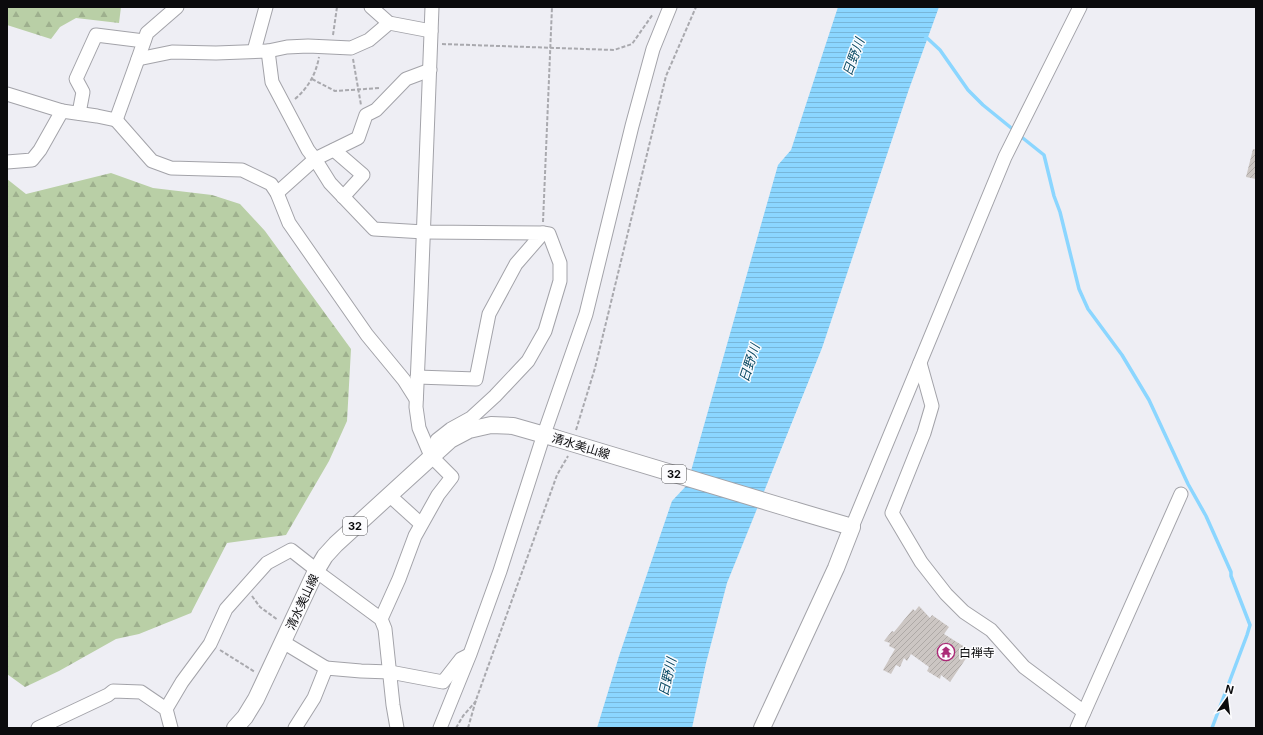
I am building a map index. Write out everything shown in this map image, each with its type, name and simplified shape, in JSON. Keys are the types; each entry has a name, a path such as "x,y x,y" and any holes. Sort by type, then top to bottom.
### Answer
{"main road":[{"name":"清水美山線","path":"235,728 245,717 256,699 315,570 325,556 431,456 450,440 469,430 491,425 513,426 852,527"},
{"path":"762,728 836,568 852,527"}],"street":[{"path":"254,51 266,7"},
{"path":"371,7 389,23 431,37"},
{"path":"381,619 421,524 438,495 452,477 431,456 419,428 416,408 432,7"},
{"path":"440,728 470,654 549,436 586,314 632,126 653,50 670,7"},
{"path":"852,527 1005,156 1080,7"},
{"path":"116,120 147,33 174,8"},
{"path":"138,59 172,52 216,53 268,51 287,47 327,46 351,48 369,40 389,23"},
{"path":"79,113 83,92 76,80 96,35 144,41"},
{"path":"268,51 272,82 308,150 330,183 374,229 424,232 549,234 560,263 560,281 545,330 528,361 495,396 471,418 451,429 437,440 431,456"},
{"path":"277,193 315,159 358,138 366,115 376,110 406,79 430,70"},
{"path":"7,94 62,111 116,120 152,161 171,168 242,170 271,184 277,193 289,223 367,335 404,380 416,399"},
{"path":"7,162 32,160 40,150 62,111"},
{"path":"334,150 363,175 343,197"},
{"path":"417,377 476,379 489,314 516,264 543,234"},
{"path":"920,363 932,406 924,433 892,513 921,562 946,594 964,612 991,630 1024,667 1084,712"},
{"path":"1077,728 1181,494"},
{"path":"390,495 421,524"},
{"path":"166,709 182,682 210,644 226,609 267,563 291,550 315,570 381,619 385,629 393,705 398,728"},
{"path":"283,642 326,668 361,672 390,672 443,682 461,659 470,654"},
{"path":"295,728 314,698 326,668"},
{"path":"38,728 108,695 113,691 141,692 166,709 171,728"}],"path":[{"path":"286,108 297,98 312,79 333,30 337,7"},
{"path":"543,234 552,7"},
{"path":"574,435 595,368 666,76 696,7"},
{"path":"431,37 550,48 614,50 632,44 654,13"},
{"path":"351,48 358,90 363,112 366,115"},
{"path":"312,79 335,91 392,87 396,89"},
{"path":"468,728 476,700 556,475 568,458 570,450"},
{"path":"245,588 260,607 279,621"},
{"path":"210,644 260,674"},
{"path":"456,728 476,700"}],"green space":[{"path":"7,7 121,7 119,23 76,18 60,27 51,39 7,25"},
{"path":"111,173 153,188 212,195 240,204 265,231 351,349 347,421 329,461 286,535 227,543 191,613 139,634 116,639 59,671 25,687 7,674 7,179 26,194"}],"water":[{"name":"日野川","path":"838,7 939,7 909,89 822,348 727,583 706,663 692,728 597,728 619,656 672,501 687,485 778,165 791,150"}],"building":[{"path":"1253,149 1256,150 1256,179 1246,177"},
{"path":"919,606 930,618 932,615 949,627 944,634 971,651 950,682 941,675 940,679 927,671 929,667 911,654 907,661 904,658 900,667 896,665 891,674 883,670 895,649 889,646 890,643 884,641 892,631 894,632 913,609 915,611"}],"waterway":[{"path":"925,36 940,50 968,90 983,105 1015,131"},
{"path":"1019,135 1044,155 1079,289 1088,309 1122,355 1149,400 1188,484 1206,516 1231,572 1231,576 1250,625 1212,728"}],"place":[{"name":"白禅寺","path":"946,652"}]}
